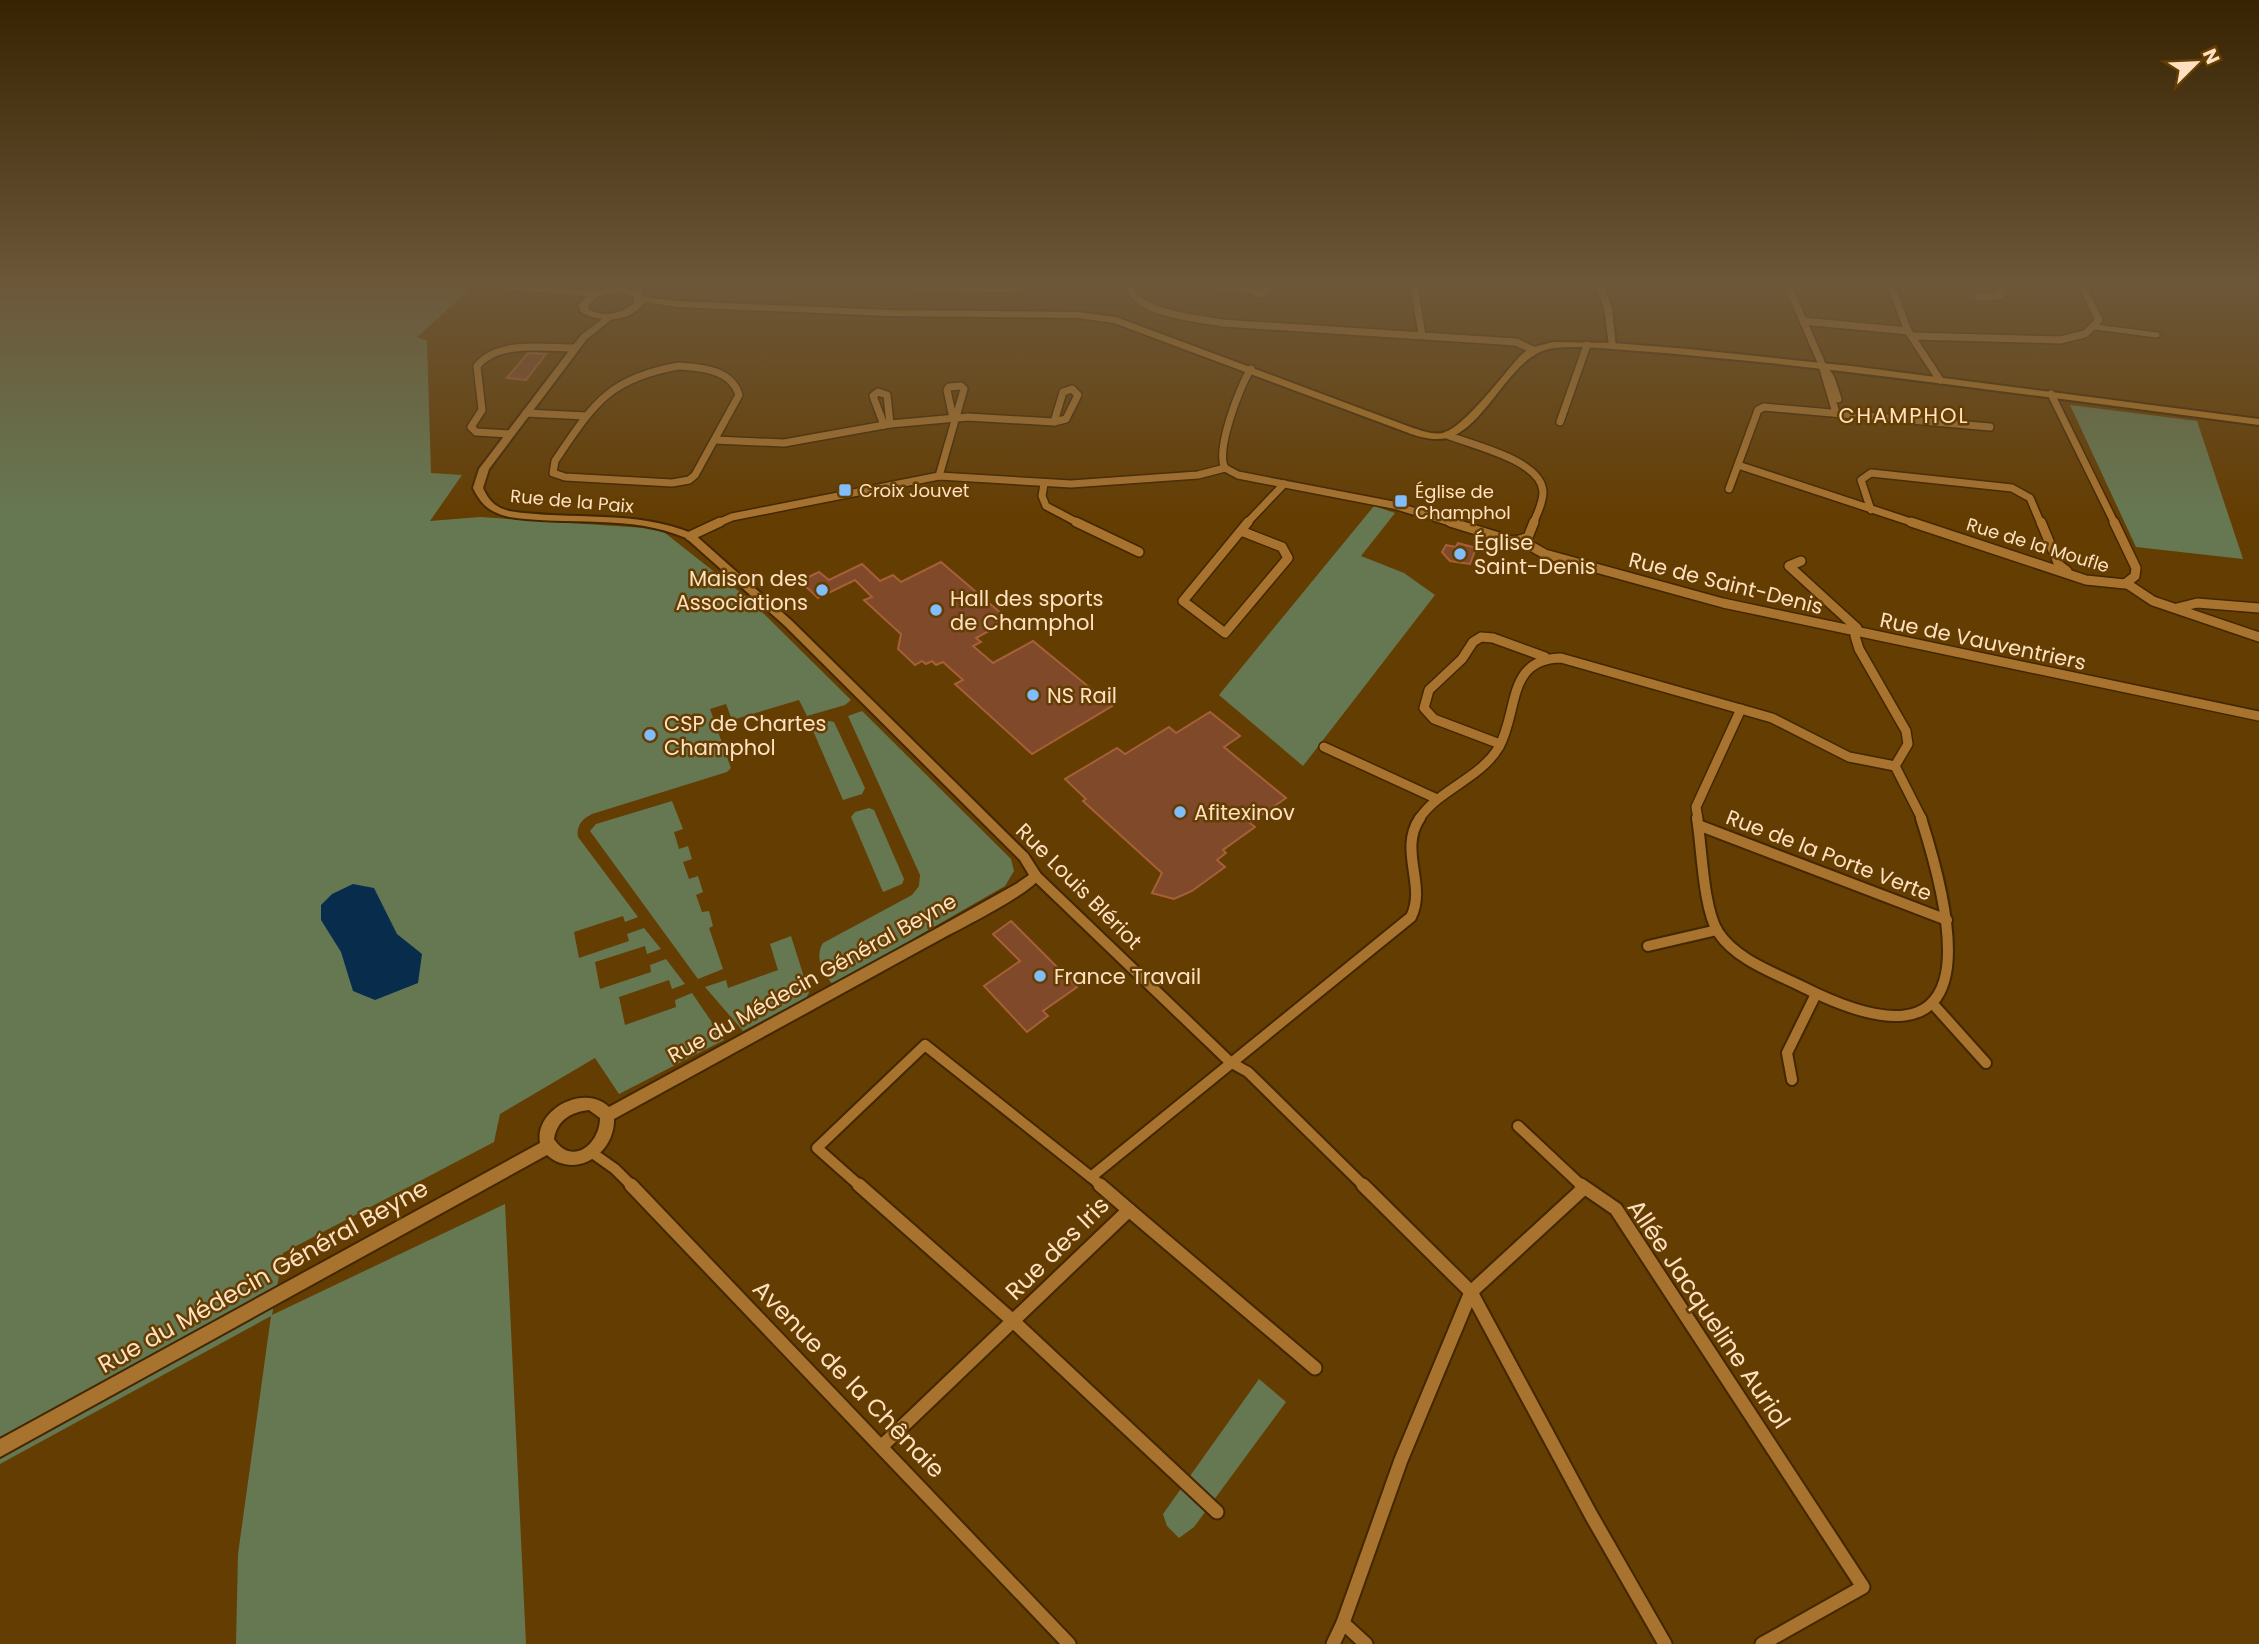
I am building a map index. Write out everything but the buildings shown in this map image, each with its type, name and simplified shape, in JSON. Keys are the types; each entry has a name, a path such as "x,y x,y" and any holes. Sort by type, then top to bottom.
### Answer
{"main road":[{"path":"1234,363 1410,430 1447,435 1458,429 1519,363"},
{"path":"1796,363 2259,422"}],"street":[{"path":"478,363 481,410 471,427 476,432 510,434"},
{"name":"Rue de la Paix","path":"564,363 479,479 478,488 489,506 522,515 663,526 690,536"},
{"path":"1560,422 1581,363"},
{"path":"1928,363 1940,380"},
{"path":"1821,365 1840,413"},
{"path":"679,366 713,369 736,385 739,395 736,404 715,440 695,475 682,482 565,477 552,473 555,461 604,392 638,373 679,366"},
{"path":"690,536 732,517 939,477 1044,484 1198,475 1225,468 1222,463 1223,454 1236,403 1243,378 1251,369"},
{"path":"715,440 784,443 887,424 953,418 1054,422 1066,419 1078,395 1076,391 1072,389 1063,392 1054,422"},
{"name":"Rue de la Moufle","path":"1738,465 2077,577 2111,584 2126,583 2137,575 2136,568 2051,394"},
{"path":"1729,489 1758,410 1770,407 1990,427"},
{"path":"526,413 586,416"},
{"path":"939,477 953,418"},
{"path":"1447,435 1522,464 1541,481 1544,492 1528,537 1520,540"},
{"name":"Rue de Saint-Denis","path":"1225,468 1238,475 1393,505 1512,541 1520,540 1545,554 1723,603 1855,633"},
{"path":"1871,510 1861,480 1871,473 2012,488 2030,498 2059,565 2077,577"},
{"path":"1044,484 1044,506 1139,552"},
{"path":"1241,531 1282,547 1288,558 1225,633 1183,601 1241,531 1284,484"},
{"name":"Rue Louis Blériot","path":"690,536 793,628 1024,857 1036,876 1230,1062 1248,1072 1471,1292"},
{"name":"Rue de Vauventriers","path":"1801,561 1789,566 1857,628 1855,633 2259,716"},
{"path":"2126,583 2153,601 2259,637"},
{"path":"2176,608 2197,603 2259,608"},
{"path":"1741,709 1696,807 1711,917 1717,930 1727,944 1746,958 1816,995 1855,1010 1890,1016 1933,1004 1939,998 1948,969 1947,920 1918,808 1899,778 1895,765 1908,744 1906,731 1859,649 1855,633"},
{"path":"1500,744 1434,719 1424,708 1429,690 1462,659 1473,642 1481,637 1493,638 1545,657 1561,659 1741,709 1792,726 1849,757 1879,765 1895,765"},
{"path":"1324,747 1435,798 1486,765 1507,732 1519,681 1534,661 1545,657"},
{"name":"Rue des Iris","path":"882,1446 1129,1210 1091,1177 1411,917 1417,898 1408,858 1411,837 1414,826 1435,798"},
{"name":"Rue de la Porte Verte","path":"1698,825 1947,920"},
{"name":"Rue du Médecin Général Beyne","path":"607,1115 944,931 1021,888 1036,876"},
{"path":"1648,946 1717,930"},
{"path":"1791,1080 1787,1053 1816,995"},
{"path":"1933,1004 1986,1063"},
{"path":"1091,1177 925,1045 817,1148 1013,1321 1217,1512"},
{"path":"589,1103 597,1105 607,1115 608,1130 599,1146 591,1152 570,1159 560,1158 553,1153 546,1140 550,1125 566,1109 589,1103"},
{"name":"Allée Jacqueline Auriol","path":"1518,1126 1584,1188 1616,1209 1863,1587 1762,1644"},
{"name":"Rue du Médecin Général Beyne","path":"0,1448 549,1146"},
{"name":"Avenue de la Chênaie","path":"591,1152 615,1169 1069,1644"},
{"path":"1333,1644 1343,1623 1401,1460 1471,1292 1584,1188"},
{"path":"1129,1210 1315,1368"},
{"path":"1471,1292 1591,1515 1665,1644"},
{"path":"1343,1623 1366,1644"}],"green space":[{"path":"0,363 428,363 431,473 462,475 430,521 480,517 660,529 750,600 851,700 845,705 807,716 799,700 732,720 726,704 710,709 731,768 727,772 592,814 579,826 578,837 638,917 625,922 623,916 574,932 579,958 629,941 627,934 644,928 661,949 647,954 645,946 595,962 600,989 651,972 650,965 666,959 685,984 672,989 669,980 619,997 625,1025 676,1007 675,1000 692,993 724,1040 619,1094 595,1058 500,1114 494,1142 283,1253 272,1315 505,1204 526,1644 236,1644 238,1554 271,1316 0,1464"},
{"path":"2070,405 2197,421 2243,559 2136,547"},
{"path":"1374,506 1395,513 1361,556 1404,573 1435,595 1303,766 1219,695"},
{"path":"862,711 1011,859 1014,871 1005,886 833,985 821,965 819,954 823,943 912,895 919,886 920,875 848,716"},
{"path":"834,722 865,788 862,794 843,800 811,726"},
{"path":"672,801 683,829 674,832 679,849 688,846 692,859 683,862 689,879 698,876 703,892 696,895 702,912 709,911 713,926 709,928 723,969 698,979 590,831 596,824"},
{"path":"869,808 874,810 904,879 902,884 883,892 851,817 855,812"},
{"path":"791,936 809,993 806,998 743,1031 705,987 726,980 728,988 778,970 770,944"},
{"path":"1259,1379 1286,1402 1194,1527 1179,1538 1167,1526 1163,1514"}],"water":[{"path":"353,884 374,888 397,934 422,954 418,983 375,1000 353,991 341,952 321,920 321,905 332,894"}],"place":[{"name":"Croix Jouvet","path":"845,490"},
{"name":"Église de Champhol","path":"1401,501"},
{"name":"Église Saint-Denis","path":"1460,554"},
{"name":"Maison des Associations","path":"822,590"},
{"name":"Hall des sports de Champhol","path":"936,610"},
{"name":"NS Rail","path":"1033,695"},
{"name":"CSP de Chartes Champhol","path":"650,735"},
{"name":"Afitexinov","path":"1180,812"},
{"name":"France Travail","path":"1040,976"}],"district":[{"name":"CHAMPHOL","path":"1904,415"}]}
